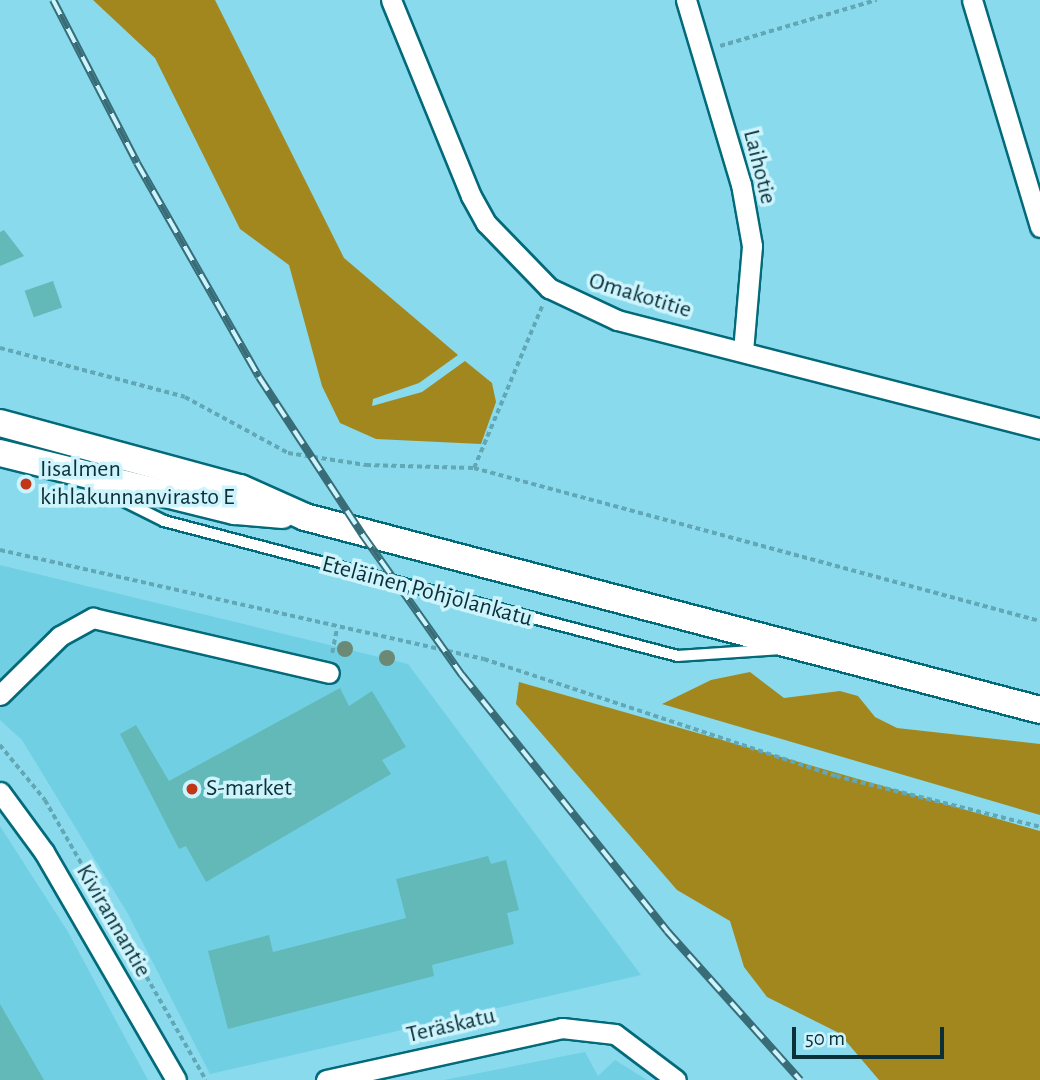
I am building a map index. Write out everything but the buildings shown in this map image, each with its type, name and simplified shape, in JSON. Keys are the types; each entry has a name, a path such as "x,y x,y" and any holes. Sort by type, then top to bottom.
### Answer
{"main road":[{"name":"Eteläinen Pohjolankatu","path":"0,423 240,488 305,517 798,644 1040,710"},
{"name":"Eteläinen Pohjolankatu","path":"0,453 234,511 305,517"}],"street":[{"name":"Omakotitie","path":"391,0 471,196 486,223 549,288 617,320 1040,429"},
{"name":"Laihotie","path":"686,0 751,246 743,351"},
{"path":"972,0 1040,227"},
{"path":"0,695 68,629 93,618 329,673"},
{"name":"Kivirannantie","path":"0,792 44,852 176,1080"},
{"name":"Teräskatu","path":"326,1080 530,1033 588,1029 636,1044 676,1080"}],"lane":[{"name":"Eteläinen Pohjolankatu","path":"68,469 117,502 164,521 678,656 767,653 798,644"}],"path":[{"path":"701,52 876,0"},
{"path":"474,468 549,288"},
{"path":"0,348 175,394 288,453 366,465 474,468 1040,621"},
{"path":"0,550 484,659 836,776 1040,827"},
{"path":"329,673 337,628"},
{"path":"0,745 21,769 206,1080"},
{"path":"14,773 21,769"}],"shaded area":[{"path":"93,0 215,0 344,258 458,355 419,383 373,399 372,406 422,392 465,361 492,383 496,402 481,444 376,439 340,423 322,386 289,265 240,229 155,58"},
{"path":"0,565 408,664 641,975 210,1074 128,914 22,740 0,720"},
{"path":"750,672 784,698 840,691 858,696 875,717 897,728 1040,744 1040,815 662,704 711,680"},
{"path":"519,682 1040,831 1040,1080 879,1080 839,1033 767,997 744,967 730,921 677,890 516,704"},
{"path":"0,826 68,932 148,1080 0,1080"},
{"path":"585,1052 598,1076 615,1060 647,1080 444,1080"}],"railway":[{"path":"53,0 137,163 259,377 362,534 462,675 667,931 800,1080"}],"place":[{"name":"Iisalmen kihlakunnanvirasto E","path":"26,484"},
{"name":"S-market","path":"192,789"}]}
